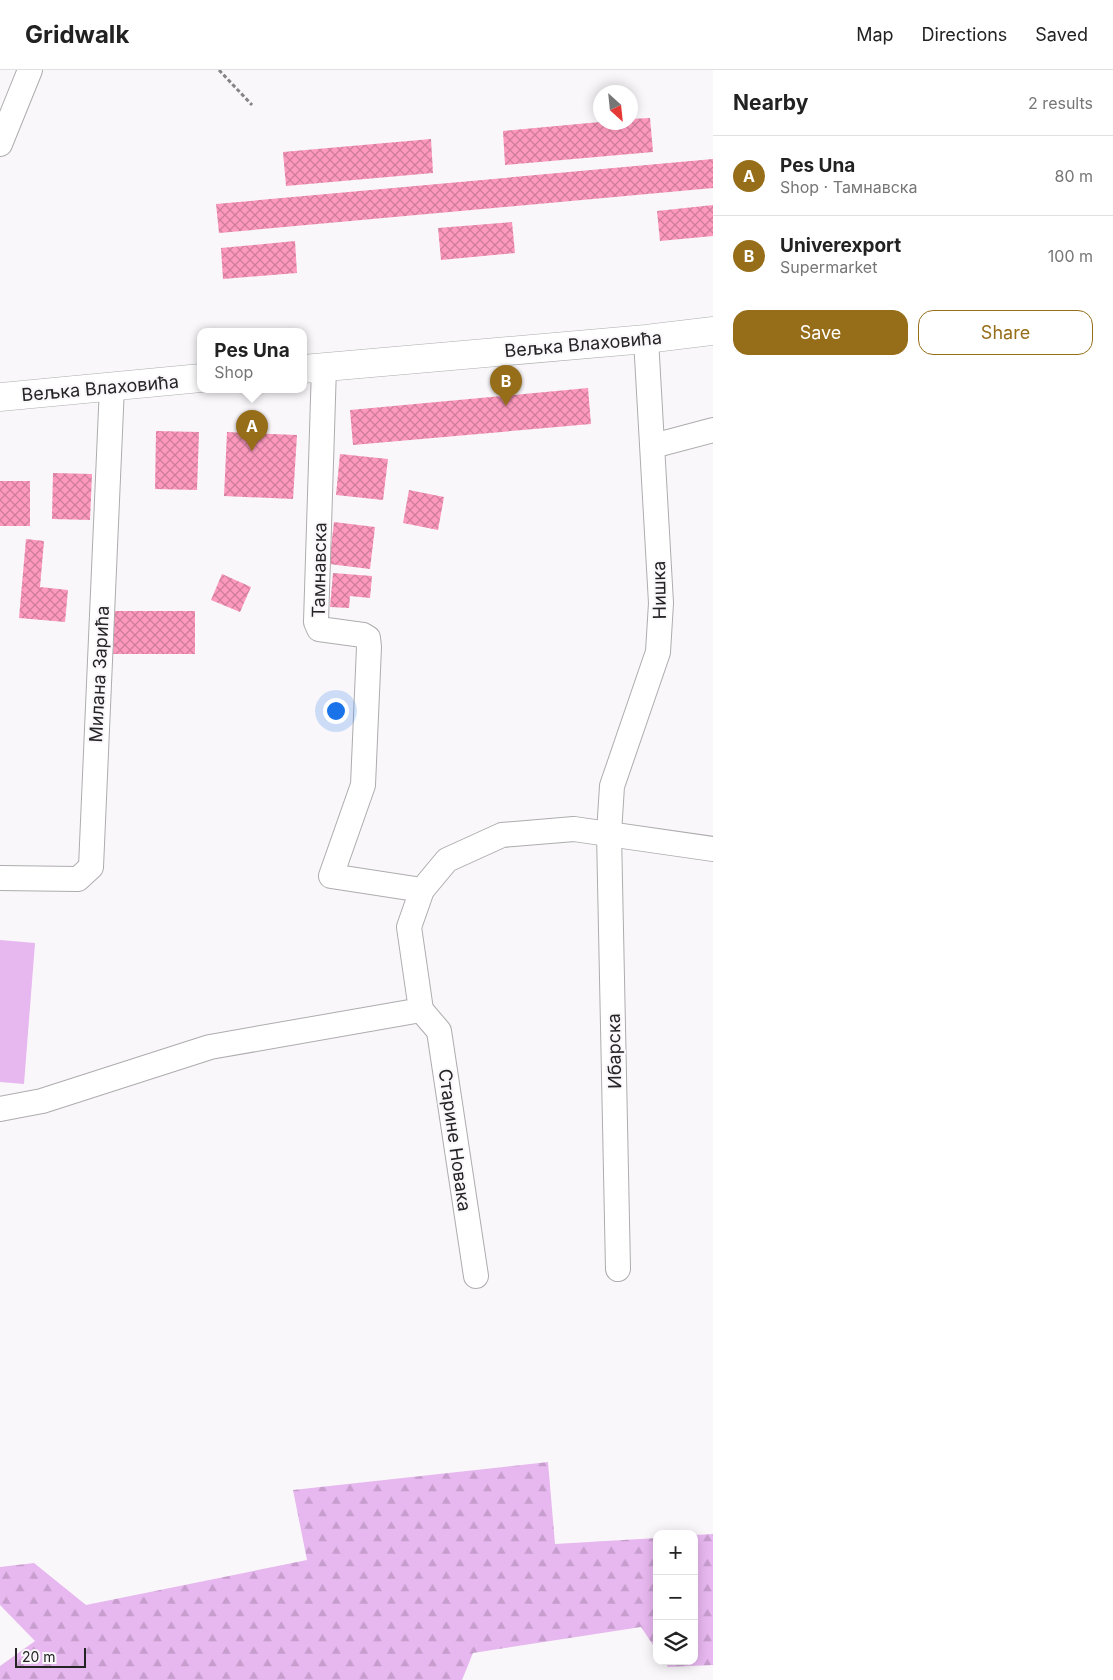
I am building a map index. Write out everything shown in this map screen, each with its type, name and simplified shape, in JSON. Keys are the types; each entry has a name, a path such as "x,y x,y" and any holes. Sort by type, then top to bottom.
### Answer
{"street":[{"path":"0,144 30,70"},
{"name":"Вељка Влаховића","path":"314,368 646,339 713,331"},
{"name":"Нишка","path":"609,833 612,786 658,652 661,603 646,339"},
{"name":"Тамнавска","path":"314,368 316,622 319,629 363,635 368,638 369,647 363,785 331,876 422,890"},
{"name":"Вељка Влаховића","path":"0,397 197,378"},
{"name":"Милана Зарића","path":"0,878 78,879 91,867 112,386"},
{"path":"652,446 713,430"},
{"path":"0,1110 42,1101 210,1047 421,1010 409,928 422,890 446,860 502,835 574,829 713,849"},
{"name":"Ибарска","path":"609,833 618,1269"},
{"name":"Старине Новака","path":"421,1010 439,1032 476,1276"}],"path":[{"path":"218,70 252,105"}],"green space":[{"path":"0,940 35,943 24,1084 0,1082"},
{"path":"548,1462 555,1544 653,1538 653,1645 641,1627 473,1653 462,1680 0,1680 0,1666 35,1641 0,1605 0,1567 34,1563 86,1605 307,1560 293,1490"},
{"path":"713,1534 713,1665 668,1667 667,1665 698,1665 698,1535"}],"building":[{"path":"650,118 653,152 505,165 503,131 593,123 593,130 638,130 638,119"},
{"path":"431,139 433,173 286,186 283,152"},
{"path":"713,159 713,188 219,233 216,204"},
{"path":"713,205 713,236 660,241 657,211"},
{"path":"512,222 515,253 441,260 438,228"},
{"path":"295,241 297,273 223,279 221,248"},
{"path":"588,388 591,424 353,445 350,410"},
{"path":"156,431 199,432 197,490 155,489"},
{"path":"227,432 297,435 293,499 224,496"},
{"path":"340,454 388,459 383,500 336,495"},
{"path":"53,473 92,474 90,520 52,519"},
{"path":"0,481 30,481 30,526 0,526"},
{"path":"409,490 444,497 438,530 403,523"},
{"path":"334,522 375,527 370,569 329,564"},
{"path":"26,539 44,541 40,587 68,590 65,622 19,618"},
{"path":"333,573 372,576 370,598 350,596 349,608 330,607"},
{"path":"222,574 251,587 240,612 211,600"},
{"path":"114,611 195,611 195,654 113,654"}],"place":[{"name":"Univerexport","path":"506,406"},
{"name":"Pes Una","path":"252,451"}]}
